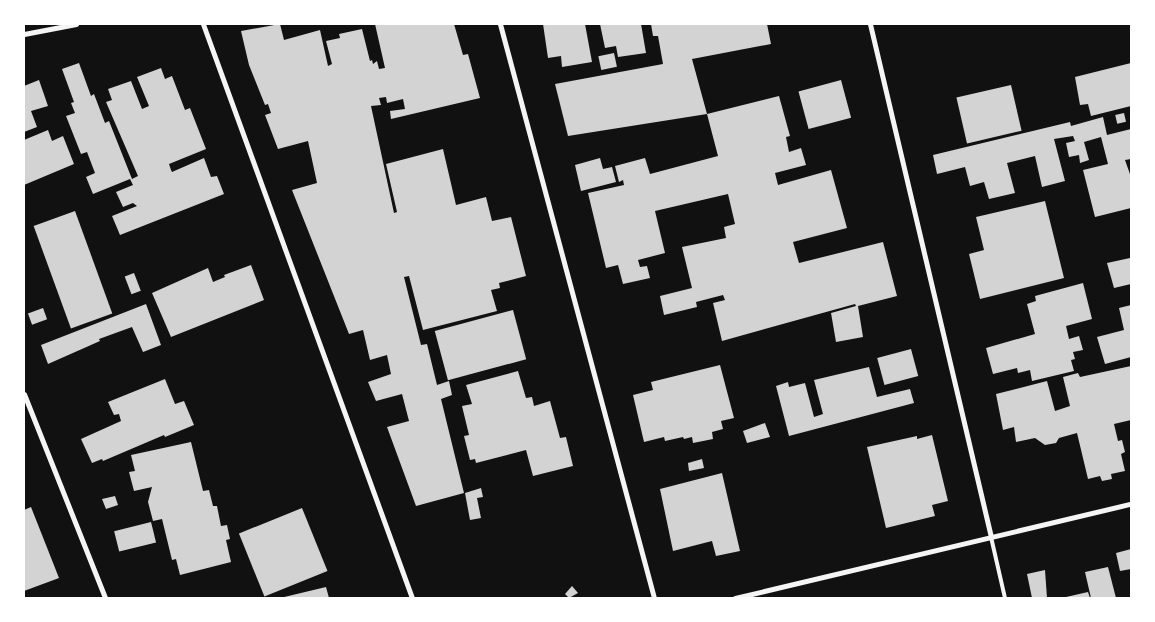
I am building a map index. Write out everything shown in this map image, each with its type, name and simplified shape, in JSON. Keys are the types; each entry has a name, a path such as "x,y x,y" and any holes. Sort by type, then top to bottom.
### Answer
{"street":[{"path":"24,34 76,24"},
{"path":"202,24 412,598"},
{"path":"500,24 654,598"},
{"path":"870,24 991,537"},
{"path":"24,394 105,598"},
{"path":"735,598 1131,504"}],"lane":[{"path":"991,537 1005,598"}],"building":[{"path":"280,24 284,40 320,30 328,66 332,64 326,41 340,38 339,34 362,29 370,61 372,60 373,64 377,61 379,69 385,68 375,24 454,24 463,55 468,54 480,98 391,119 390,111 405,109 403,99 387,103 386,97 379,98 381,105 371,106 394,213 397,212 386,164 443,149 456,205 486,197 492,221 511,217 526,276 499,283 500,288 491,290 497,311 423,330 409,276 404,277 421,345 427,344 437,385 449,381 452,395 441,399 464,493 416,506 387,427 409,421 402,394 376,401 368,382 391,374 387,355 370,360 363,330 349,334 292,190 317,183 308,141 278,149 265,115 271,113 268,104 265,105 249,65 241,31"},
{"path":"543,24 585,24 592,62 562,67 561,56 548,58"},
{"path":"600,24 641,24 646,53 618,57 616,46 605,48"},
{"path":"651,24 767,24 771,44 692,59 707,114 568,136 555,84 663,64 658,36 653,36"},
{"path":"614,53 617,67 601,70 598,56"},
{"path":"79,63 91,96 94,94 105,123 109,121 132,179 138,176 106,102 112,100 108,89 131,81 142,109 149,106 137,77 161,68 165,79 172,76 185,110 190,108 206,149 169,164 171,170 172,172 204,158 211,177 217,176 224,194 120,235 112,216 137,206 133,203 123,207 116,192 133,185 130,179 93,194 86,177 95,173 87,152 81,154 66,116 75,113 71,103 74,102 62,69"},
{"path":"1131,63 1131,106 1091,116 1088,104 1080,105 1075,77"},
{"path":"39,80 48,106 31,111 37,127 24,132 24,86"},
{"path":"841,80 851,118 809,129 798,91"},
{"path":"1011,85 1022,131 967,143 956,98"},
{"path":"779,96 790,136 786,137 789,152 801,148 806,165 775,173 778,185 831,170 847,228 793,242 799,263 883,242 897,296 858,306 863,337 836,342 831,313 856,306 855,304 722,341 713,303 725,300 723,295 696,302 697,307 664,315 660,296 692,288 682,247 726,238 724,227 735,224 728,194 655,211 665,253 638,260 640,267 647,266 650,278 623,284 618,265 606,268 588,193 624,185 623,180 619,182 615,166 645,158 650,174 718,156 707,114"},
{"path":"1124,113 1126,122 1117,124 1115,115"},
{"path":"1103,117 1107,135 1131,129 1131,159 1125,160 1131,177 1131,208 1095,217 1083,170 1108,164 1101,137 1084,142 1089,160 1080,163 1079,155 1069,157 1066,143 1075,141 1073,136 1054,139 1065,181 1042,187 1035,156 1007,163 1015,193 989,199 984,182 970,186 965,167 937,174 933,155 1070,122 1071,126"},
{"path":"48,130 52,141 63,136 74,164 24,185 24,140"},
{"path":"600,158 603,169 612,167 616,182 581,191 575,165"},
{"path":"1045,201 1064,278 980,299 969,254 984,250 976,217"},
{"path":"75,211 112,313 71,328 34,226"},
{"path":"1130,258 1131,284 1114,288 1107,263"},
{"path":"251,265 264,300 171,337 152,293 208,268 213,282 225,277 224,275"},
{"path":"134,273 141,291 131,294 125,277"},
{"path":"1083,283 1092,319 1066,326 1069,339 1079,336 1083,350 1073,352 1075,359 1071,360 1074,371 1032,381 1030,370 1018,373 1017,368 993,374 986,348 1035,334 1027,304 1036,301 1035,296"},
{"path":"146,304 161,345 143,352 132,327 99,339 100,341 48,364 41,345"},
{"path":"1131,305 1131,357 1105,364 1097,337 1124,330 1119,308"},
{"path":"43,308 47,319 32,325 28,313"},
{"path":"513,310 526,359 448,380 435,331"},
{"path":"911,349 918,376 884,385 877,358"},
{"path":"720,365 734,418 721,421 723,429 712,432 713,439 693,443 692,437 665,441 664,437 644,442 633,395 653,390 651,382"},
{"path":"1131,366 1131,420 1114,424 1118,441 1122,440 1125,452 1121,454 1125,471 1111,474 1112,479 1102,481 1100,476 1088,479 1077,433 1059,438 1056,443 1045,445 1035,438 1016,442 1014,427 1003,430 996,394 1047,381 1055,411 1070,406 1063,377 1078,373 1080,377"},
{"path":"869,367 877,397 910,389 914,403 789,436 776,386 788,382 789,387 805,383 814,417 823,414 814,380"},
{"path":"518,371 526,398 532,397 534,406 550,401 560,438 566,437 573,466 533,476 526,450 476,463 475,459 470,460 464,436 469,435 462,406 472,404 466,385"},
{"path":"165,379 175,404 184,401 194,425 165,437 164,435 103,461 102,459 92,463 81,439 121,421 119,414 114,415 108,402"},
{"path":"765,423 770,437 747,443 743,431"},
{"path":"932,435 948,501 932,505 935,516 886,528 867,447 917,436 917,439"},
{"path":"191,442 203,491 209,490 213,506 217,506 221,526 227,525 230,539 226,540 231,562 180,575 176,559 172,560 162,519 153,521 148,502 152,487 134,491 129,472 135,471 131,455"},
{"path":"702,459 704,468 689,471 688,463"},
{"path":"722,473 740,551 716,556 712,541 673,551 660,489"},
{"path":"481,488 483,497 477,498 481,518 470,520 465,493"},
{"path":"115,496 118,505 106,509 102,499"},
{"path":"31,507 59,578 24,591 24,510"},
{"path":"302,508 327,571 264,597 239,533"},
{"path":"151,522 156,542 119,552 114,531"},
{"path":"1131,549 1131,569 1120,571 1116,553"},
{"path":"1108,567 1116,598 1091,598 1085,572"},
{"path":"1045,570 1047,598 1032,598 1027,574"},
{"path":"572,586 578,593 569,598 565,594"},
{"path":"326,587 329,598 280,598"},
{"path":"1088,592 1090,598 1066,598 1066,597"}]}
